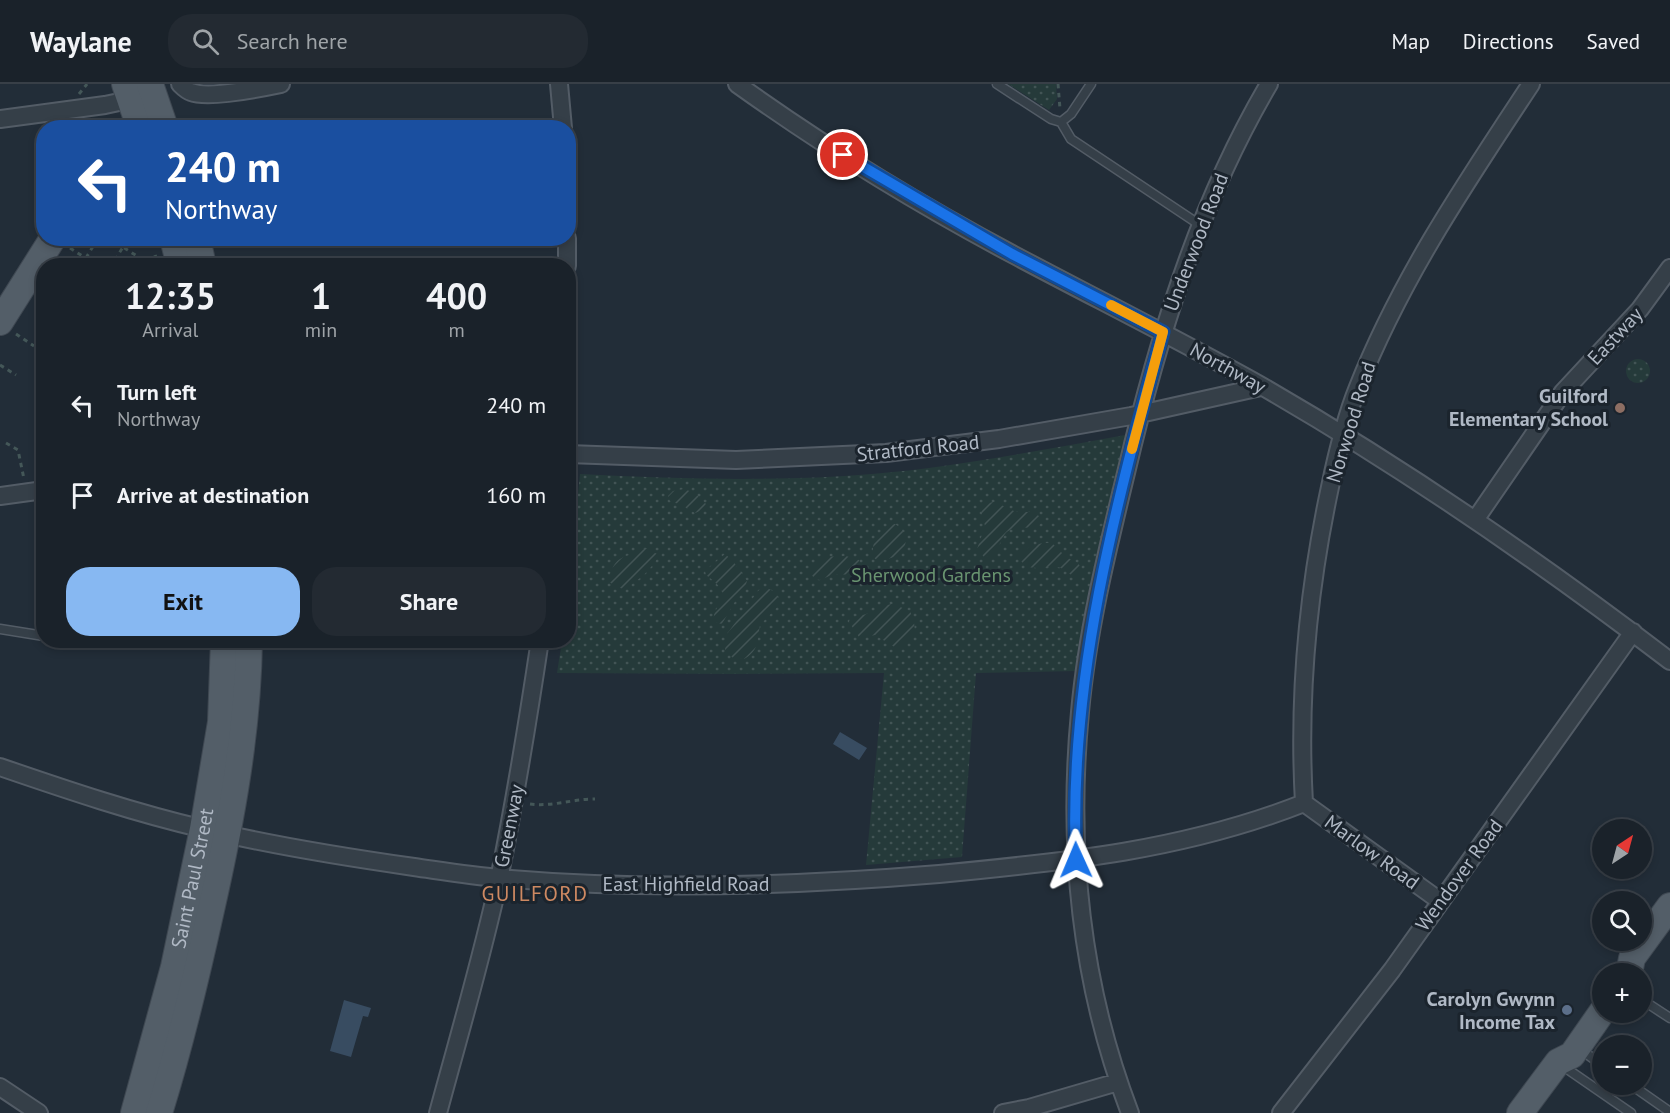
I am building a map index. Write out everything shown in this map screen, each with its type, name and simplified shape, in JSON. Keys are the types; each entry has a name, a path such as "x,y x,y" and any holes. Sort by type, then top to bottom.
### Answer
{"main road":[{"path":"138,105 156,120"},
{"path":"7,327 36,283"},
{"name":"Saint Paul Street","path":"159,1113 188,1012 215,832 224,648"},
{"name":"Saint Paul Street","path":"134,1113 174,967 215,832 244,716 248,648"},
{"path":"1631,963 1632,958 1670,906"},
{"path":"1646,963 1670,929"},
{"path":"1539,1113 1569,1059 1594,1023"},
{"path":"1520,1113 1569,1059"}],"street":[{"path":"180,84 191,92 201,94 258,89 281,84"},
{"path":"559,84 561,120"},
{"name":"Northway","path":"737,84 823,143 939,213 1012,254 1163,332 1342,434 1475,520 1633,632 1670,661"},
{"name":"Underwood Road","path":"1130,1113 1103,1034 1092,987 1080,905 1076,860 1077,757 1084,678 1109,546 1140,414 1163,332 1200,225 1223,170 1269,84"},
{"name":"Norwood Road","path":"1304,803 1303,741 1307,638 1323,523 1342,434 1370,359 1442,219 1532,84"},
{"path":"0,118 138,105"},
{"name":"Eastway","path":"1475,520 1563,392 1640,309 1670,268"},
{"name":"Stratford Road","path":"576,454 736,460 886,453 999,439 1140,414 1261,387"},
{"path":"0,496 36,491"},
{"name":"Wendover Road","path":"1281,1113 1392,970 1633,632"},
{"name":"Greenway","path":"438,1113 480,960 499,878 539,648"},
{"name":"East Highfield Road","path":"0,767 82,795 215,832 325,853 499,878 652,885 784,884 861,880 1076,860 1176,843 1242,825 1304,803"},
{"name":"Marlow Road","path":"1304,803 1440,901"},
{"path":"1003,1113 1118,1083"},
{"path":"0,1087 39,1113"}],"lane":[{"path":"998,84 1052,119 1061,122 1071,139 1200,225"},
{"path":"1061,122 1071,114 1091,84"},
{"path":"0,629 36,635"},
{"path":"1652,1006 1670,1018"},
{"path":"1569,1059 1592,1063"},
{"path":"1569,1059 1631,1113"},
{"path":"1646,1095 1670,1112"}],"path":[{"path":"1058,84 1059,92"},
{"path":"65,246 86,258 94,246"},
{"path":"116,258 123,247 140,258"},
{"path":"146,258 165,247"},
{"path":"7,327 34,346"},
{"path":"0,365 16,375"},
{"path":"6,443 18,450 24,481"},
{"path":"530,804 548,806 575,800 595,799"}],"green space":[{"path":"1008,84 1056,84 1057,99 1049,110"},
{"path":"1638,359 1643,360 1649,366 1649,376 1643,382 1638,383 1633,382 1627,376 1626,371 1627,366 1633,360"},
{"name":"Sherwood Gardens","path":"1125,435 1088,603 1077,671 976,673 962,857 866,865 884,673 557,673 561,648 576,648 576,514 580,474 726,479 836,477 967,463"},
{"path":"684,489 695,493 706,504 703,510 695,513 670,501 668,496 673,491"},
{"path":"995,502 1016,512 1032,512 1039,516 1041,523 1036,528 1010,530 1003,537 994,554 984,557 977,549 985,526 981,510 986,503"},
{"path":"895,524 905,536 903,550 894,557 879,562 872,556 874,540 889,525"},
{"path":"1052,543 1064,555 1078,563 1082,573 1074,577 1060,568 1036,568 1022,562 1018,556 1030,546"},
{"path":"646,548 659,555 639,579 623,589 608,581 617,561"},
{"path":"725,554 747,581 744,591 722,624 714,622 714,615 722,600 722,590 706,575 705,571"},
{"path":"846,556 859,560 862,569 854,575 834,574 820,580 815,579 810,573 812,565 819,557"},
{"path":"762,588 774,592 780,604 760,625 752,653 744,659 733,658 725,650 727,634"},
{"path":"893,604 910,611 914,622 915,632 901,647 896,648 875,635 859,637 849,622 850,618 879,611 886,605"}],"water":[{"path":"840,732 867,748 859,760 833,744"},
{"path":"344,1000 371,1008 368,1017 363,1016 351,1057 330,1051"}],"slow traffic":[{"path":"1111,305 1163,332 1132,449"}],"place":[{"name":"Guilford Elementary School","path":"1620,408"},
{"name":"Carolyn Gwynn Income Tax","path":"1567,1010"}],"district":[{"name":"GUILFORD","path":"535,894"}],"route":[{"path":"843,155 1012,254 1163,332 1119,500 1089,648 1080,712 1077,757 1076,860"}]}
